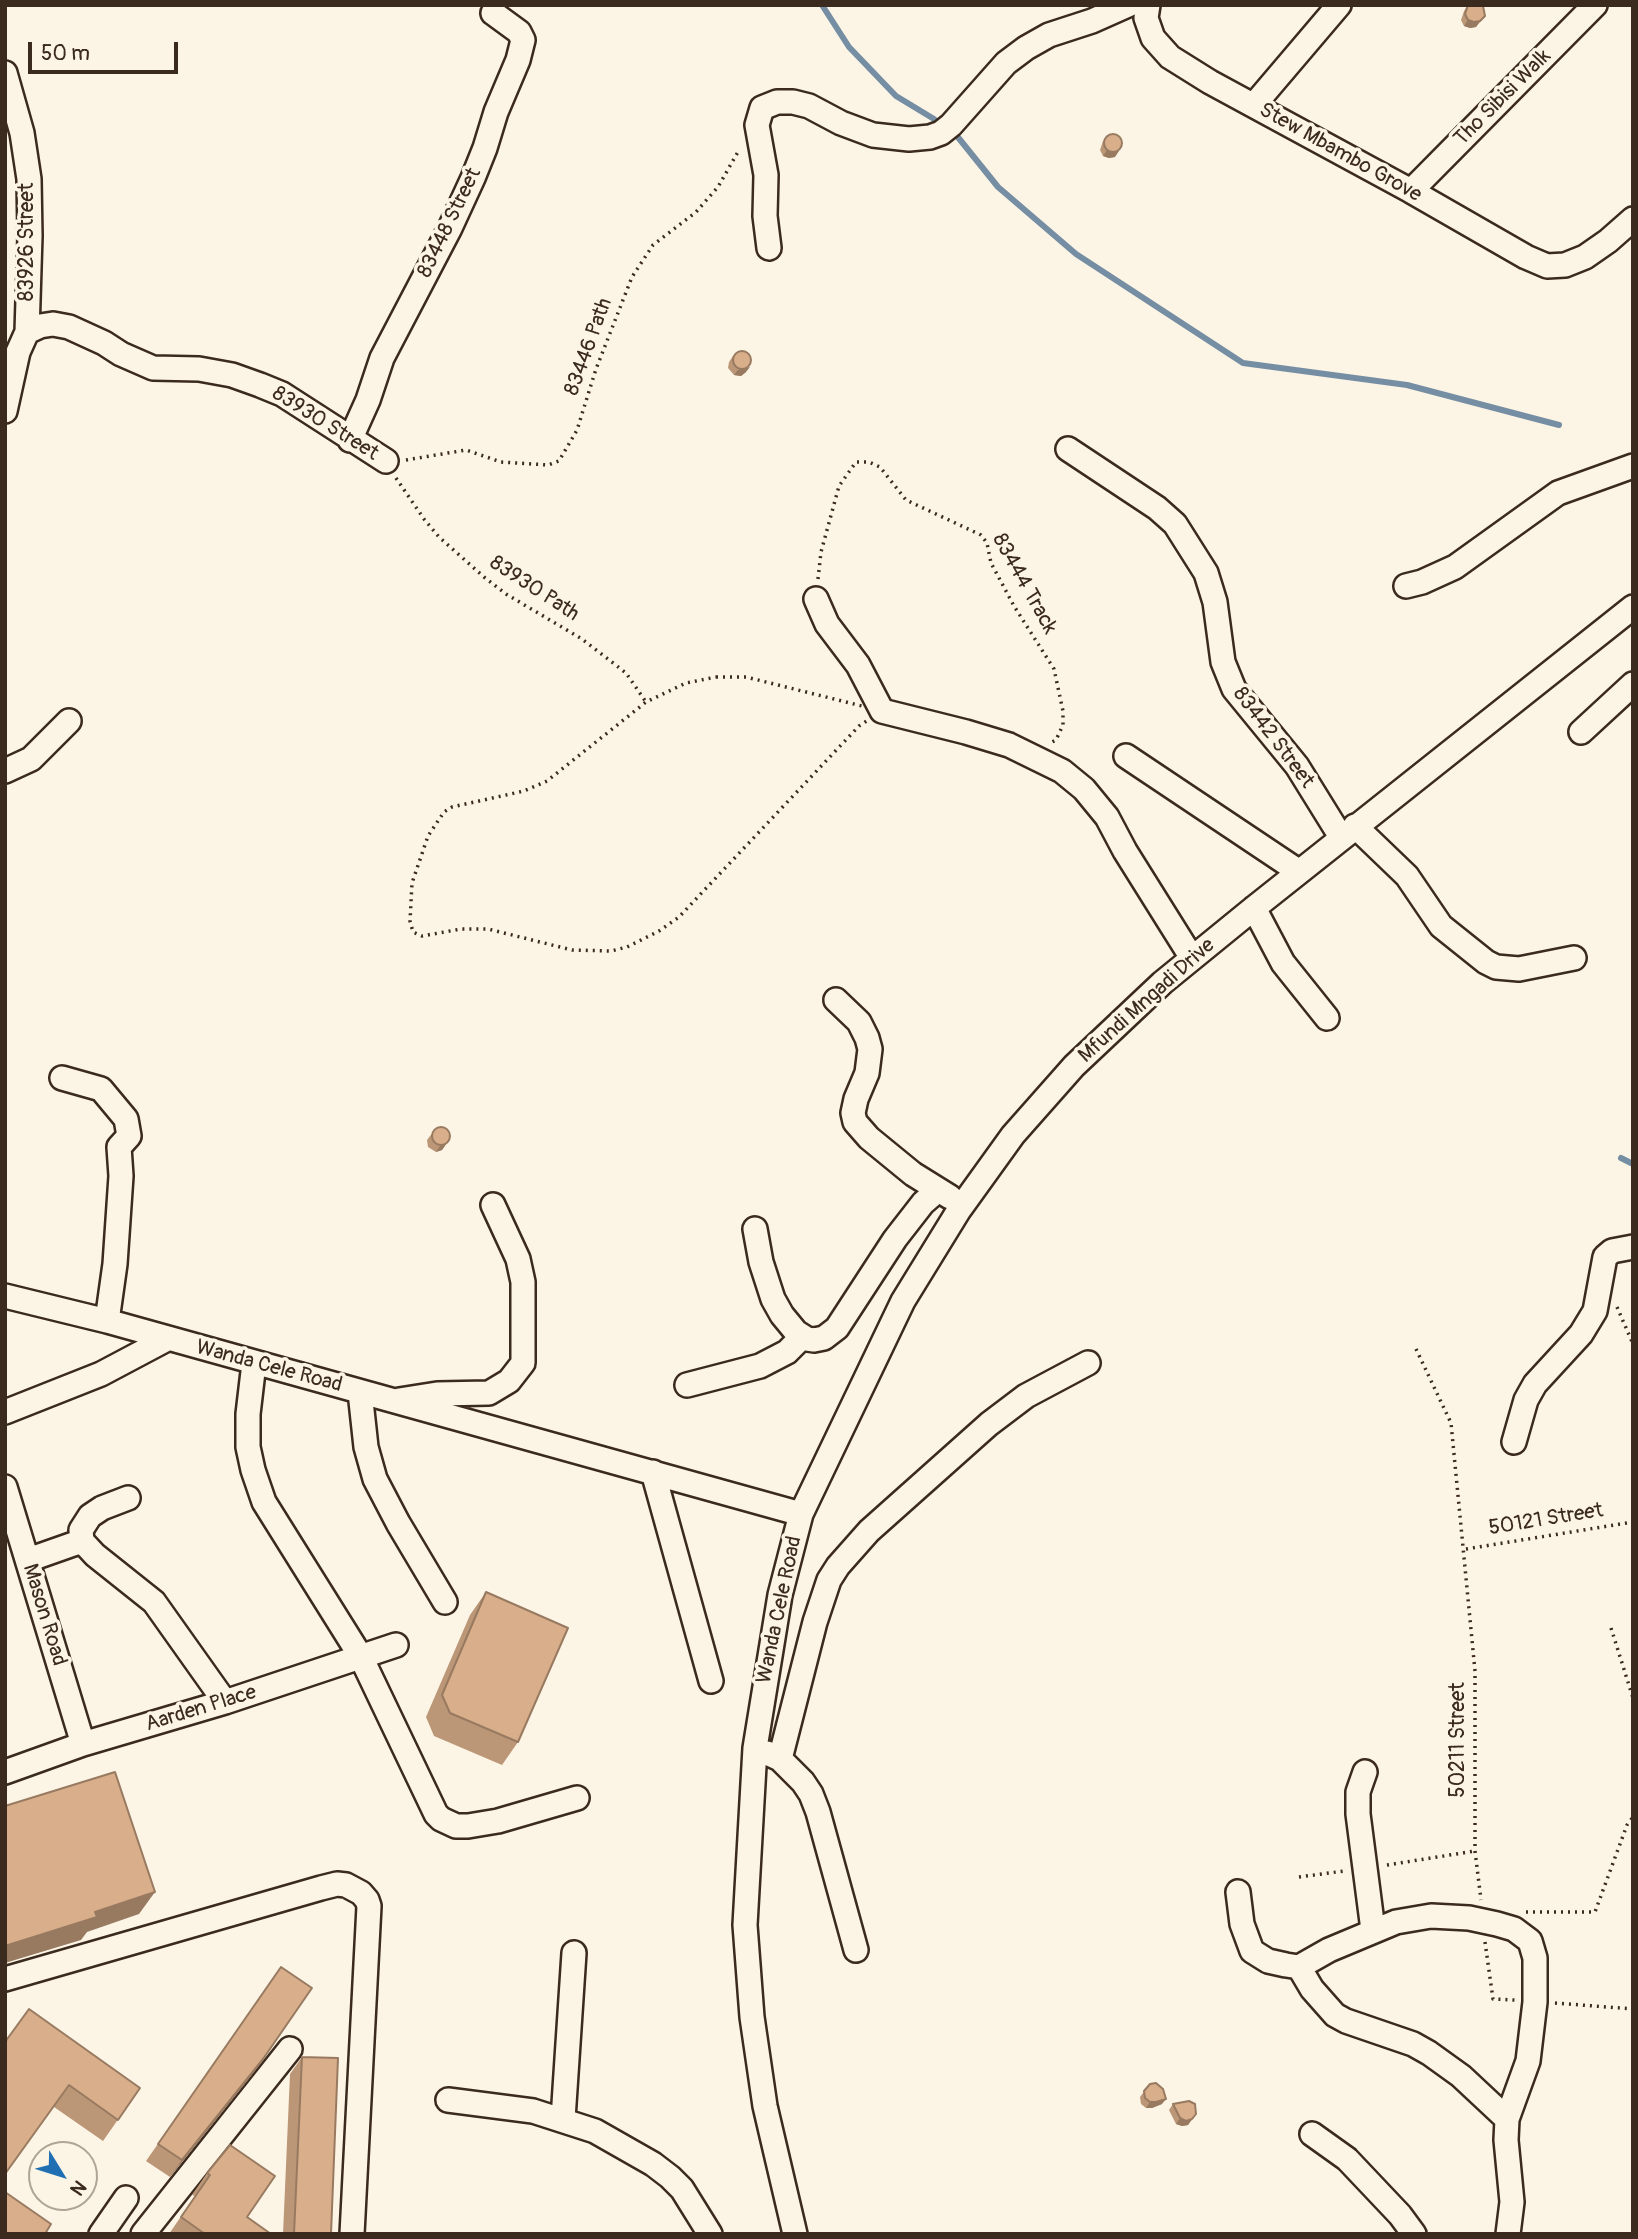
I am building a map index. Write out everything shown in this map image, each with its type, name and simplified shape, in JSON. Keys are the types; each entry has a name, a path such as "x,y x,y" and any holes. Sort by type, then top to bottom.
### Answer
{"street":[{"path":"769,248 765,216 766,175 757,125 762,108 793,102 809,106 841,123 873,135 909,139 941,133 1006,64 1026,48 1049,35 1128,5"},
{"name":"Stew Mbambo Grove","path":"1148,5 1146,18 1153,38 1170,57 1210,82 1526,257 1547,266 1566,265 1585,257 1633,219"},
{"path":"1254,105 1339,5"},
{"name":"Tho Sibisi Walk","path":"1411,191 1595,5"},
{"name":"83448 Street","path":"350,440 369,400 382,358 473,178 518,60 523,40 519,32 493,13"},
{"name":"83926 Street","path":"5,73 22,133 29,179 27,332 18,352 5,411"},
{"name":"83930 Street","path":"27,332 53,324 69,327 153,368 199,369 232,375 282,394 386,461"},
{"name":"83442 Street","path":"1068,449 1157,508 1175,524 1206,573 1215,602 1223,662 1234,689 1348,832 1407,876 1441,926 1496,967 1519,969 1574,958"},
{"path":"1406,586 1455,567 1558,494 1633,466"},
{"path":"816,598 827,624 858,665 882,711 966,732 1036,756 1062,771 1084,789 1107,817 1125,851 1192,958"},
{"name":"Mfundi Mngadi Drive","path":"801,1514 903,1301 963,1203 1013,1135 1074,1066 1192,958 1633,607"},
{"path":"1581,732 1633,684"},
{"path":"5,771 31,759 69,721"},
{"path":"1126,756 1298,871"},
{"path":"1254,908 1283,963 1327,1018"},
{"path":"836,1000 859,1022 870,1049 867,1073 853,1112 855,1122 869,1138 913,1174 963,1203"},
{"path":"62,1078 102,1089 126,1119 130,1136 119,1147 121,1175 115,1264 107,1321"},
{"path":"755,1229 761,1262 773,1299 787,1322 802,1337 814,1340 824,1338 837,1328 895,1239 923,1203 938,1190"},
{"path":"392,1401 437,1394 489,1393 509,1381 523,1363 523,1282 518,1259 493,1205"},
{"path":"1514,1442 1525,1400 1535,1384 1581,1334 1595,1311 1605,1256 1612,1251 1633,1247"},
{"name":"Wanda Cele Road","path":"5,1296 107,1321 801,1514 779,1595 755,1748 745,1926 752,2017 765,2106 795,2234"},
{"path":"687,1385 760,1366 787,1352 802,1337"},
{"path":"5,1412 101,1374 167,1339"},
{"path":"254,1363 248,1414 248,1447 264,1502 360,1657 429,1801 441,1819 456,1826 488,1823 577,1798"},
{"path":"780,1759 815,1622 829,1580 838,1566 869,1531 989,1424 1026,1396 1088,1363"},
{"path":"360,1392 366,1447 375,1479 445,1602"},
{"path":"653,1472 711,1681"},
{"name":"Mason Road","path":"5,1487 83,1744"},
{"path":"128,1498 89,1516 80,1530 82,1541 95,1555 154,1602 225,1702"},
{"path":"28,1560 82,1541"},
{"name":"Aarden Place","path":"5,1772 83,1744 225,1702 396,1645"},
{"path":"755,1748 780,1759 811,1794 856,1950"},
{"path":"1365,1772 1357,1792 1358,1814 1373,1930"},
{"path":"5,1979 337,1884 346,1885 361,1893 369,1906 352,2234"},
{"path":"1238,1892 1242,1924 1252,1951 1268,1961 1299,1966 1373,1930 1396,1922 1431,1916 1483,1920 1514,1929 1530,1941 1535,1958 1535,2002 1528,2062 1507,2119 1506,2140 1512,2202 1508,2234"},
{"path":"564,2119 574,1953"},
{"path":"1299,1966 1312,1989 1335,2015 1413,2044 1429,2053 1461,2076 1507,2119"},
{"path":"143,2234 290,2049"},
{"path":"448,2100 533,2111 596,2131 662,2170 682,2189 710,2234"},
{"path":"1312,2134 1348,2159 1414,2234"},
{"path":"108,2231 126,2198"}],"path":[{"name":"83446 Path","path":"386,461 428,458 446,452 466,450 501,462 548,465 559,461 577,430 596,369 632,277 653,245 696,212 718,187 743,142"},
{"name":"83930 Path","path":"386,461 439,537 506,594 582,639 626,673 646,702"},
{"name":"83444 Track","path":"816,598 821,552 839,486 856,462 869,462 880,467 906,500 981,535 987,543 991,563 1014,606 1054,669 1063,725 1056,740 1045,745 1036,756"},
{"path":"716,677 746,677 882,711 859,726 679,917 659,931 627,947 611,951 572,950 488,929 461,929 422,936 414,932 410,921 412,883 428,836 444,812 452,807 524,791 547,781 646,702 685,682 716,677"},
{"path":"1617,1307 1633,1344"},
{"name":"50211 Street","path":"1416,1349 1451,1423 1475,1671 1475,1851 1493,1999 1633,2009"},
{"name":"50121 Street","path":"1465,1549 1633,1522"},
{"path":"1611,1628 1633,1698"},
{"path":"1520,1912 1595,1912 1627,1825 1633,1817"}],"building":[{"path":"1468,5 1483,6 1485,16 1480,21 1468,20 1465,14"},
{"path":"1109,134 1117,134 1122,143 1120,150 1109,152 1104,147 1104,139"},
{"path":"738,351 746,351 751,360 749,367 738,369 733,364 733,356"},
{"path":"437,1127 445,1127 450,1136 448,1143 437,1145 432,1140 432,1132"},
{"path":"486,1592 568,1628 518,1742 450,1713 442,1695"},
{"path":"115,1772 155,1892 95,1912 97,1917 5,1946 5,1806"},
{"path":"281,1967 312,1988 263,2059 182,2160 158,2144"},
{"path":"29,2009 140,2088 118,2120 69,2085 5,2174 5,2042"},
{"path":"302,2057 338,2058 331,2234 294,2234"},
{"path":"1156,2083 1163,2089 1166,2099 1150,2102 1145,2098 1144,2091 1150,2084"},
{"path":"1189,2101 1195,2104 1196,2114 1186,2121 1180,2118 1173,2104"},
{"path":"230,2145 275,2176 247,2217 271,2234 205,2234 181,2217 210,2175 207,2173"},
{"path":"5,2192 28,2208 28,2211 32,2211 51,2224 45,2234 5,2234"}],"waterway":[{"path":"822,5 849,47 896,96 934,119"},
{"path":"957,136 998,187 1076,254 1243,363 1407,385 1559,425"},
{"path":"1621,1158 1633,1164"}]}
